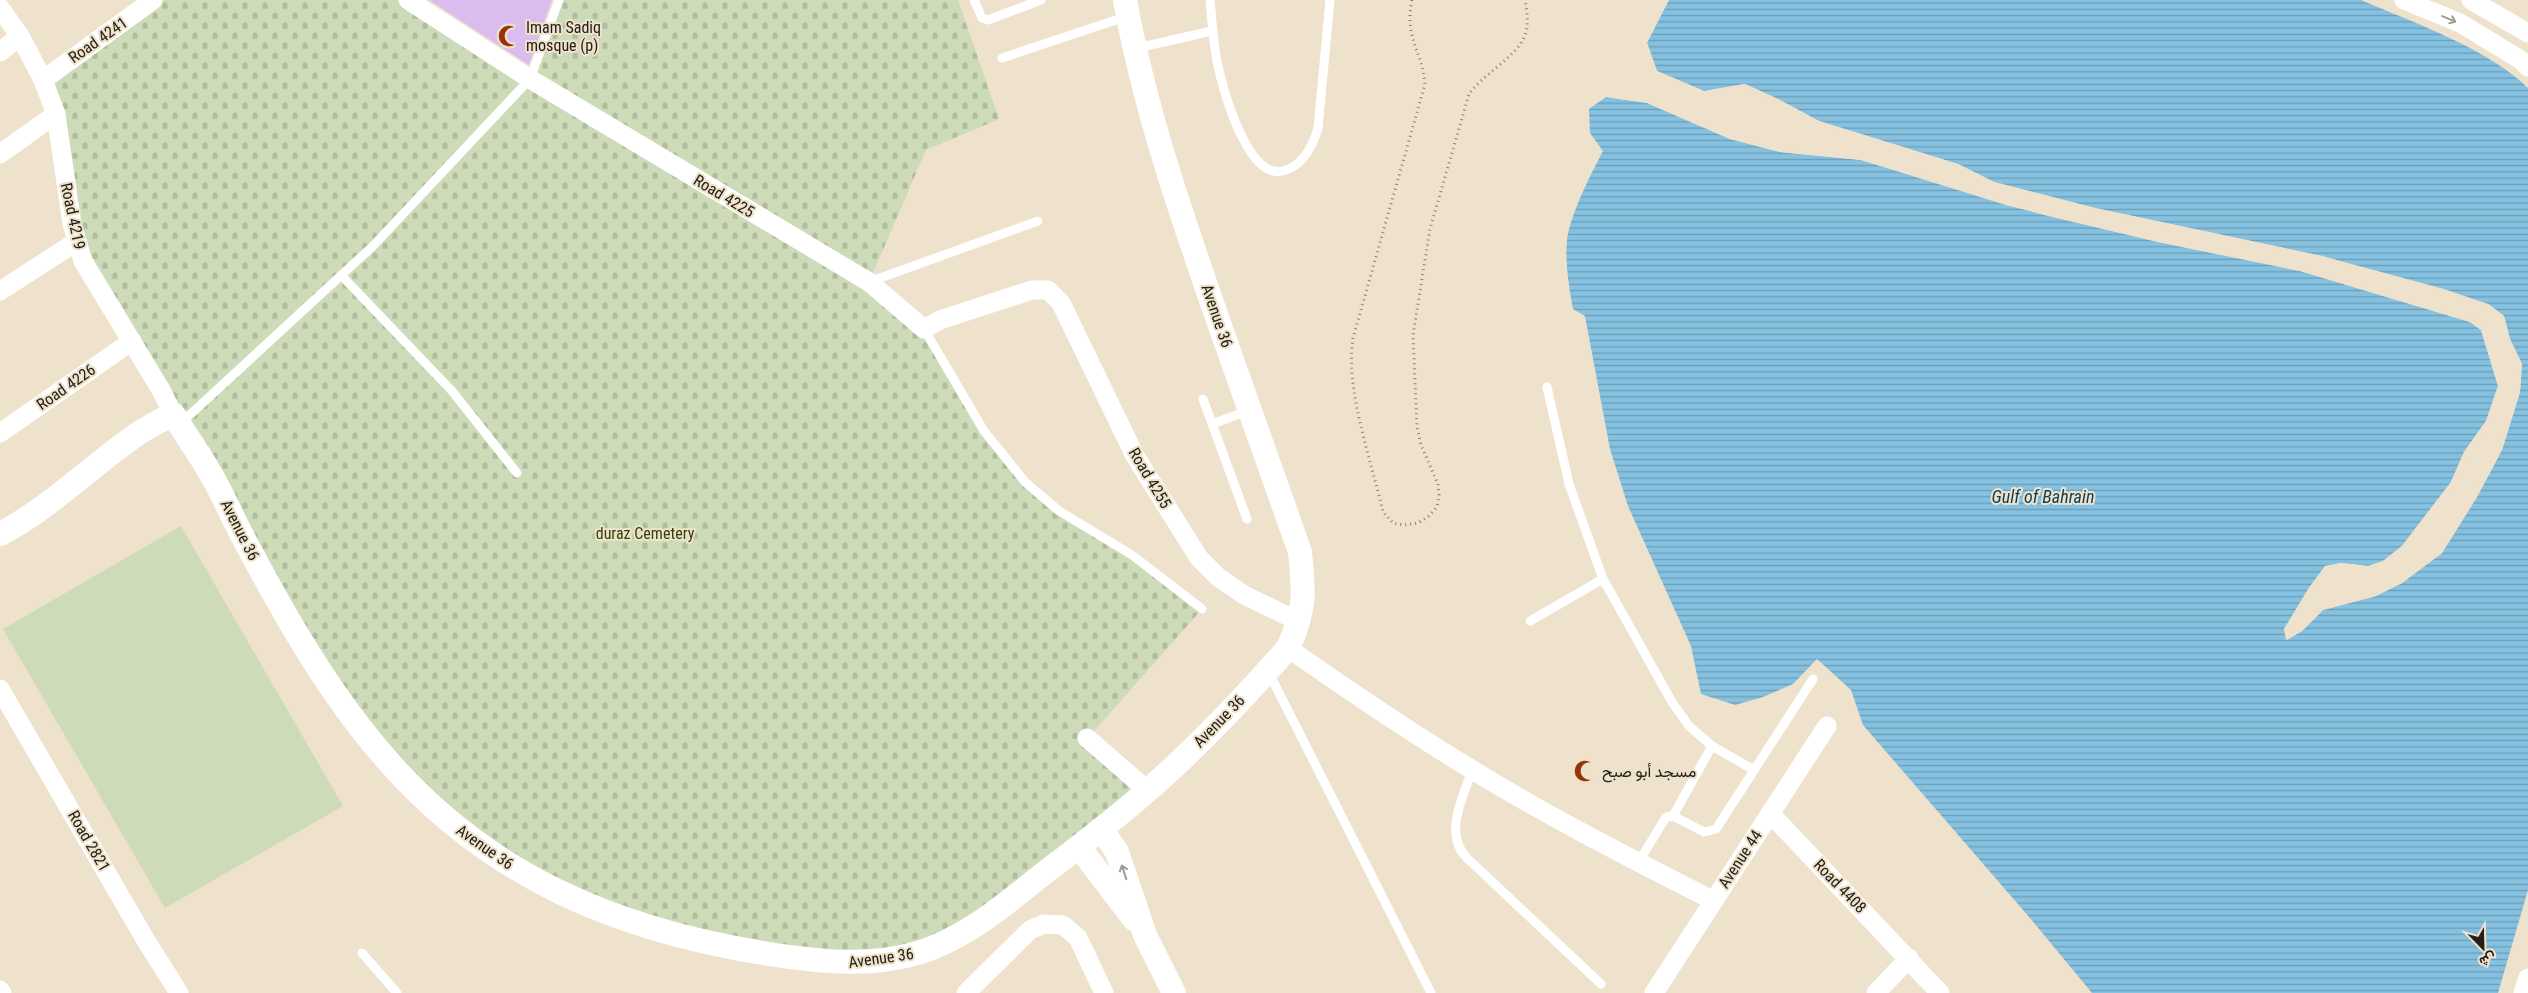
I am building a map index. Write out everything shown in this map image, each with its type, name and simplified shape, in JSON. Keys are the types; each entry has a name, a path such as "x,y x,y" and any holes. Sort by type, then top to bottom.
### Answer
{"street":[{"name":"Road 4241","path":"43,80 153,0"},
{"name":"Road 4225","path":"408,0 530,79 869,282 924,328"},
{"path":"2404,0 2460,23 2521,60 2528,67"},
{"path":"2471,0 2528,33"},
{"name":"Road 4219","path":"0,8 20,36 43,80 56,114 76,242 92,278 132,340 176,420"},
{"name":"Avenue 36","path":"176,420 208,469 286,616 335,692 387,761 448,821 508,866 567,897 641,925 712,945 845,964 908,956 936,946 980,923 1102,830 1147,790 1268,670 1288,648 1300,622 1304,595 1300,552 1193,250 1156,132 1134,49 1126,8"},
{"path":"0,52 20,36"},
{"path":"0,154 56,114"},
{"path":"0,291 76,242"},
{"name":"Road 4255","path":"924,328 940,320 1032,290 1048,290 1061,302 1135,456 1199,558 1218,577 1244,595 1300,622"},
{"name":"Road 4226","path":"0,433 132,340"},
{"path":"0,534 16,526 58,496 137,434 176,420"},
{"path":"1288,648 1378,711 1472,770 1638,863 1714,901"},
{"name":"Road 2821","path":"0,689 179,993"},
{"name":"Avenue 44","path":"1654,993 1827,726"},
{"path":"1087,738 1147,790"},
{"name":"Road 4408","path":"1770,813 1940,993"},
{"path":"1102,830 1117,852 1145,935 1174,993"},
{"path":"1079,846 1145,935"},
{"path":"966,993 1030,930 1044,924 1063,924 1078,938 1104,993"},
{"path":"1876,993 1909,958"},
{"path":"2523,993 2528,978"}],"lane":[{"path":"176,420 341,275 426,190 530,79 559,0"},
{"path":"974,0 982,18 988,20 1042,0"},
{"path":"1210,0 1212,31 1217,61 1225,91 1250,154 1265,168 1280,172 1290,169 1308,151 1318,128 1329,0"},
{"path":"1002,58 1126,8"},
{"path":"1134,49 1212,31"},
{"path":"869,282 1038,221"},
{"path":"341,275 452,391 517,473"},
{"path":"924,328 984,431 1025,482 1059,511 1132,555 1202,609"},
{"path":"1547,388 1569,484 1603,579 1680,714 1689,726 1712,746 1754,770"},
{"path":"1203,399 1247,520"},
{"path":"1212,424 1250,410"},
{"path":"1530,621 1603,579"},
{"path":"1268,670 1431,993"},
{"path":"1673,816 1704,832 1712,831 1813,679"},
{"path":"1638,863 1663,820 1673,816 1712,746"},
{"path":"1472,770 1455,826 1458,846 1601,984"},
{"path":"362,953 397,993"}],"path":[{"path":"1412,0 1408,26 1424,69 1425,84 1353,338 1350,359 1358,406 1383,512 1393,523 1404,525 1418,524 1429,516 1437,507 1439,496 1438,484 1421,445 1417,427 1413,336 1430,229 1469,94 1477,84 1517,48 1525,35 1528,20 1526,0"}],"green space":[{"name":"duraz Cemetery","path":"148,0 408,0 530,79 559,0 958,0 999,119 926,150 869,282 924,329 964,397 1025,482 1202,609 1088,738 1147,790 1102,830 908,956 801,959 576,901 387,761 132,341 76,242 43,80"},
{"path":"181,526 343,806 165,908 3,629"}],"water":[{"name":"Gulf of Bahrain","path":"1669,0 2361,0 2426,27 2471,49 2512,74 2528,88 2528,890 2498,993 2092,993 2030,918 1863,725 1851,690 1817,659 1793,684 1763,697 1735,705 1701,694 1691,646 1628,506 1610,449 1585,316 1573,309 1567,267 1567,240 1572,219 1603,151 1590,133 1589,109 1606,97 1647,103 1730,139 1780,152 1861,160 2009,206 2158,242 2300,271 2470,322 2481,330 2498,386 2486,421 2464,452 2451,482 2402,546 2383,561 2369,566 2341,563 2325,566 2284,629 2286,640 2302,631 2323,610 2376,596 2402,583 2442,553 2477,497 2502,450 2520,392 2522,364 2510,339 2504,316 2488,304 2444,289 2322,256 2095,208 1994,182 1958,164 1819,121 1745,84 1704,91 1657,71 1647,43"}],"pier":[{"path":"1647,43 1657,71 1704,91 1745,84 1819,121 1958,164 1994,182 2095,208 2322,256 2488,304 2504,316 2510,339 2522,364 2520,392 2502,450 2477,497 2442,553 2402,583 2376,596 2323,610 2302,631 2287,640 2284,629 2308,589 2325,566 2341,563 2368,566 2383,561 2402,546 2451,482 2464,452 2486,421 2498,386 2481,330 2470,322 2300,271 2158,242 2044,215 1861,160 1780,152 1730,139 1647,103 1606,97 1608,95 1648,101 1731,137 1780,149 1861,157 2045,212 2159,240 2301,268 2471,319 2483,328 2500,387 2489,423 2467,453 2453,483 2404,548 2384,563 2369,568 2342,566 2326,568 2294,615 2286,630 2288,636 2300,629 2322,608 2375,594 2401,581 2440,551 2475,496 2500,449 2518,391 2519,364 2507,340 2502,317 2487,306 2321,258 2094,210 1994,184 1958,166 1818,124 1777,101 1744,87 1704,93 1656,72 1645,46"}],"building":[{"name":"Imam Sadiq mosque (p)","path":"429,0 552,0 529,65"}],"place":[{"name":"Imam Sadiq mosque (p)","path":"509,36"},
{"name":"مسجد أبو صبح","path":"1585,771"}]}
